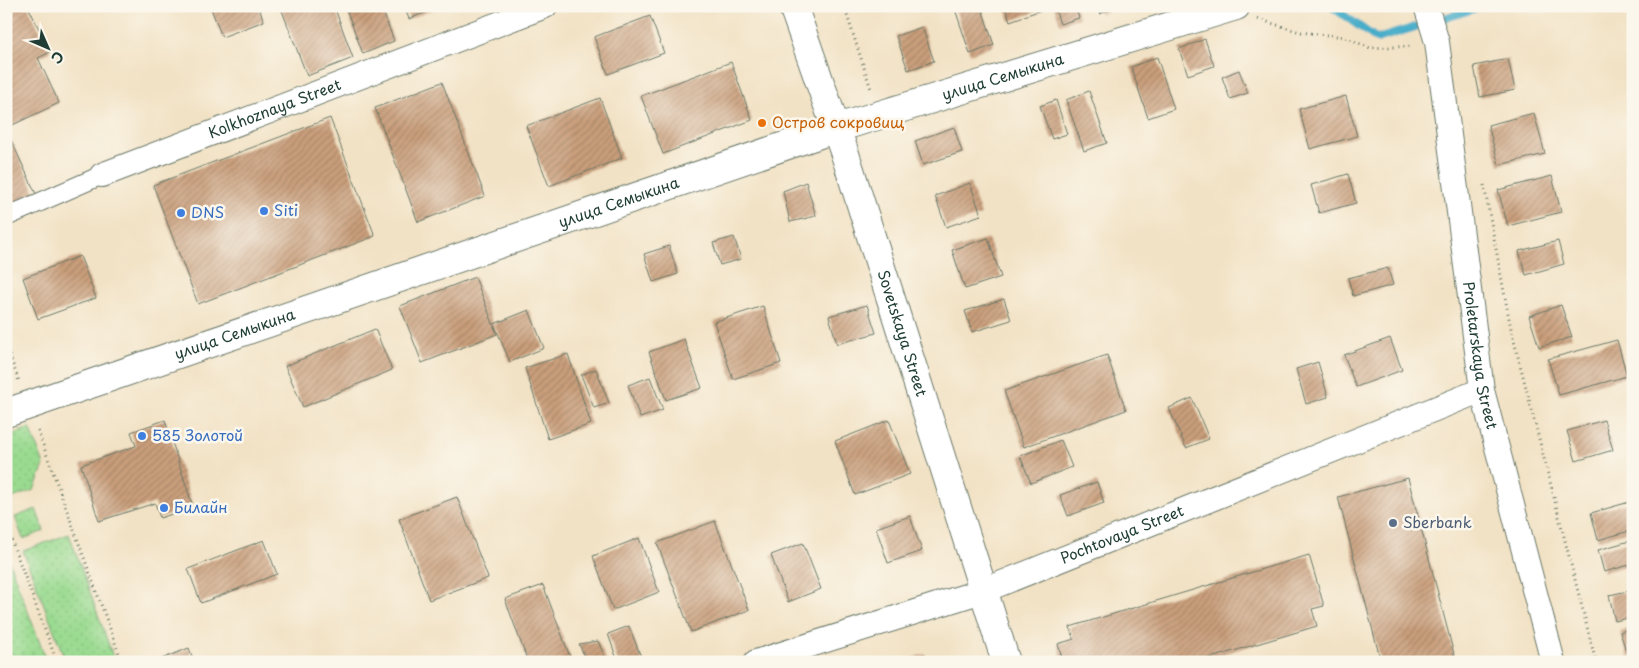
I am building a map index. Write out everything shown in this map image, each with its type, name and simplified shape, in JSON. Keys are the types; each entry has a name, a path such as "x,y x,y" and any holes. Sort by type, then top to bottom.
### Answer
{"main road":[{"name":"Sovetskaya Street","path":"793,6 837,128 985,590 1006,662"},
{"name":"улица Семыкина","path":"18,409 837,128 1236,6"}],"street":[{"name":"Kolkhoznaya Street","path":"6,217 102,175 545,6"},
{"name":"Proletarskaya Street","path":"1426,6 1436,39 1482,390 1553,662"},
{"name":"Pochtovaya Street","path":"756,662 985,590 1482,390"}],"path":[{"path":"844,6 880,115"},
{"path":"1345,37 1370,48 1400,48 1436,39"},
{"path":"1483,183 1511,330 1596,662"},
{"path":"6,346 18,409 122,662"},
{"path":"6,526 57,662"}],"green space":[{"path":"30,428 44,465 34,490 7,500 6,437"},
{"path":"36,509 44,531 23,539 15,517"},
{"path":"69,534 115,662 66,662 23,551"},
{"path":"7,556 47,662 6,662"}],"building":[{"path":"6,6 28,6 50,52 38,58 59,103 6,128"},
{"path":"210,6 258,6 264,21 222,37"},
{"path":"285,6 334,6 353,58 307,76 281,8"},
{"path":"345,6 381,6 394,41 363,54"},
{"path":"404,6 442,6 409,19"},
{"path":"954,6 981,6 994,45 970,54"},
{"path":"1005,6 1042,6 1044,9 1010,21"},
{"path":"1054,6 1075,6 1079,18 1060,24"},
{"path":"1097,6 1119,6 1100,14"},
{"path":"650,16 664,53 608,74 594,37"},
{"path":"922,27 934,61 908,70 896,36"},
{"path":"1205,39 1214,66 1188,75 1179,49"},
{"path":"1157,57 1174,109 1148,118 1131,67"},
{"path":"1508,59 1515,90 1480,97 1474,66"},
{"path":"731,62 752,120 663,154 641,96"},
{"path":"1239,70 1248,93 1230,99 1222,77"},
{"path":"442,82 485,196 418,222 375,108"},
{"path":"1089,91 1107,143 1084,151 1066,100"},
{"path":"1346,96 1357,136 1310,149 1299,109"},
{"path":"600,98 622,158 549,186 526,126"},
{"path":"1056,100 1067,134 1052,139 1040,106"},
{"path":"1534,113 1545,154 1499,165 1488,125"},
{"name":"Siti","path":"330,118 375,236 198,304 153,185"},
{"path":"954,127 962,152 923,165 915,141"},
{"path":"11,140 36,194 6,209 6,142"},
{"path":"1348,174 1356,203 1319,213 1311,185"},
{"path":"1552,176 1561,212 1508,226 1498,190"},
{"path":"806,182 816,216 790,222 783,191"},
{"path":"970,183 981,215 946,227 935,196"},
{"path":"734,237 741,259 720,265 713,243"},
{"path":"988,238 1001,277 965,289 952,250"},
{"path":"1558,241 1564,264 1526,275 1519,251"},
{"path":"669,246 678,274 653,282 644,254"},
{"path":"80,256 96,298 38,319 23,278"},
{"path":"1388,268 1393,285 1353,296 1348,278"},
{"path":"475,277 497,334 422,363 400,306"},
{"path":"1004,299 1011,320 972,332 965,311"},
{"path":"867,305 876,333 837,344 829,316"},
{"path":"1561,305 1572,337 1539,347 1529,316"},
{"path":"763,306 781,363 733,379 714,322"},
{"path":"529,310 544,348 510,362 494,324"},
{"path":"375,329 392,370 303,407 285,366"},
{"path":"1390,338 1402,370 1356,387 1344,355"},
{"path":"684,339 702,388 666,400 649,352"},
{"path":"1617,340 1627,376 1559,395 1548,359"},
{"path":"568,354 591,424 548,439 525,368"},
{"path":"1107,355 1126,410 1024,447 1004,391"},
{"path":"1318,362 1328,397 1306,404 1296,369"},
{"path":"596,369 609,403 594,408 581,375"},
{"path":"650,377 663,410 640,418 628,385"},
{"path":"1192,398 1209,439 1186,448 1169,408"},
{"path":"165,420 193,507 160,518 155,503 99,521 81,465 136,446 131,432"},
{"path":"889,420 910,474 855,495 835,441"},
{"path":"1604,420 1613,450 1576,461 1567,431"},
{"path":"1061,440 1072,467 1031,483 1020,456"},
{"path":"1408,478 1456,662 1381,662 1338,497"},
{"path":"1097,482 1104,503 1068,516 1060,495"},
{"path":"457,497 488,578 429,600 399,519"},
{"path":"1633,501 1633,530 1598,540 1591,513"},
{"path":"910,516 922,551 888,563 876,528"},
{"path":"715,521 749,610 691,632 657,543"},
{"path":"639,538 659,592 613,610 593,556"},
{"path":"264,540 277,574 201,603 188,569"},
{"path":"1633,540 1633,564 1604,572 1598,550"},
{"path":"803,543 821,589 788,602 771,555"},
{"path":"1309,555 1324,606 1312,609 1317,626 1197,662 1063,662 1058,644 1074,639 1070,627"},
{"path":"543,585 572,662 528,662 505,599"},
{"path":"1633,590 1633,617 1615,621 1609,595"},
{"path":"629,626 643,662 618,662 608,634"},
{"path":"1633,628 1633,655 1628,657 1620,632"},
{"path":"598,641 607,662 587,662 579,644"},
{"path":"189,648 194,662 154,662"},
{"path":"925,654 928,662 904,662 904,661"}],"waterway":[{"path":"1331,6 1377,39 1483,6"}],"place":[{"name":"Остров сокровищ","path":"762,123"},
{"name":"Siti","path":"264,211"},
{"name":"DNS","path":"181,213"},
{"name":"585 Золотой","path":"142,436"},
{"name":"Билайн","path":"164,508"},
{"name":"Sberbank","path":"1393,523"}]}
